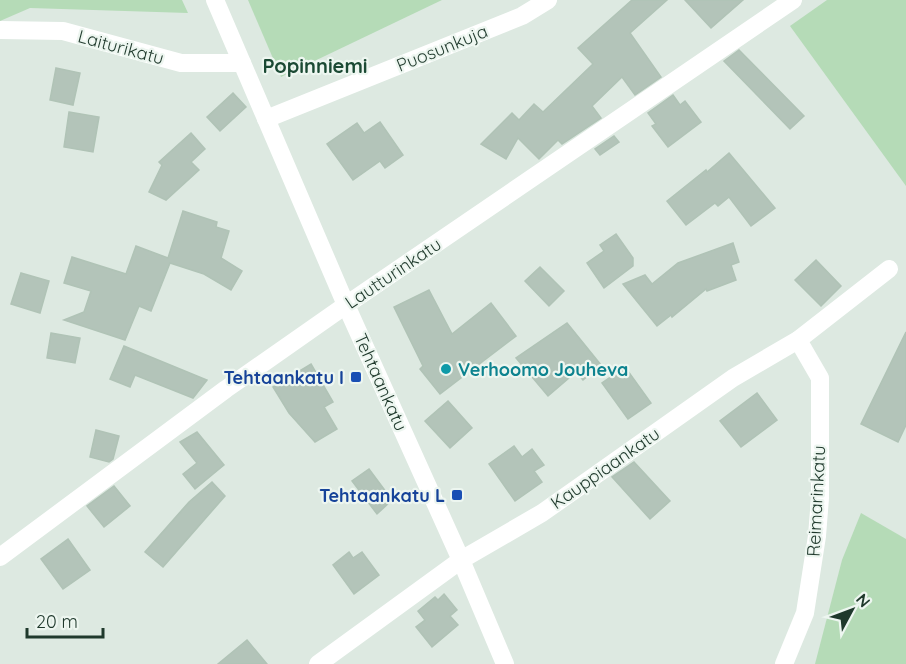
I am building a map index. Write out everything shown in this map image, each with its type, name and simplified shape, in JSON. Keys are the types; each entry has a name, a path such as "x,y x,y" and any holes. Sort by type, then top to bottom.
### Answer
{"street":[{"name":"Tehtaankatu","path":"215,0 346,305 461,560 505,664"},
{"name":"Puosunkuja","path":"266,119 522,16 548,0"},
{"name":"Lautturinkatu","path":"0,557 226,389 793,0"},
{"name":"Laiturikatu","path":"0,30 63,31 181,63 242,63"},
{"name":"Kauppiaankatu","path":"318,664 461,560 542,513 733,378 798,340 889,269"},
{"name":"Reimarinkatu","path":"784,664 805,613 817,536 820,498 820,378 798,340"}],"green space":[{"path":"0,0 182,0 188,13 30,8 0,21"},
{"path":"248,0 442,0 281,77"},
{"path":"827,0 906,0 906,186 790,26"},
{"path":"861,513 906,539 906,664 815,664 842,560"}],"building":[{"path":"632,0 667,0 630,33 661,77 635,95 622,77 592,106 601,118 562,144 558,140 539,159 518,138 506,159 481,144 512,113 519,120 534,104 543,112 593,64 578,48"},
{"path":"685,0 743,0 711,28"},
{"path":"739,50 804,116 790,129 724,61"},
{"path":"56,68 80,73 73,105 50,100"},
{"path":"233,93 246,107 220,131 207,117"},
{"path":"673,95 680,105 685,101 701,122 668,147 652,126 656,124 648,113"},
{"path":"69,112 99,117 93,152 64,147"},
{"path":"380,122 403,155 385,168 380,161 353,180 327,144 357,123 364,133"},
{"path":"191,133 205,149 191,162 199,170 166,200 149,192 162,165 159,162"},
{"path":"614,136 619,142 600,155 595,149"},
{"path":"729,153 775,208 751,226 729,197 718,206 715,203 686,225 667,201"},
{"path":"183,211 217,222 216,227 229,231 221,258 242,271 231,290 204,274 170,263 151,311 139,306 125,340 64,320 84,312 91,291 64,283 72,257 126,274 136,246 168,258"},
{"path":"616,234 633,258 633,266 604,288 587,263 604,251 600,245"},
{"path":"733,243 739,262 731,265 736,280 707,291 706,289 672,317 671,315 657,326 623,284 645,275 652,284 678,263"},
{"path":"816,260 841,286 821,306 795,280"},
{"path":"540,267 564,291 549,306 525,281"},
{"path":"21,273 49,281 40,313 11,304"},
{"path":"429,290 452,334 491,303 516,336 440,394 420,369 423,366 394,307"},
{"path":"567,323 601,365 583,380 576,372 548,396 516,358"},
{"path":"906,332 906,425 898,442 861,424"},
{"path":"51,333 80,338 75,363 47,358"},
{"path":"124,346 207,380 193,398 135,375 130,387 110,379"},
{"path":"311,364 333,402 324,407 337,429 315,442 289,413 273,387"},
{"path":"625,367 651,403 628,419 602,383"},
{"path":"757,393 777,420 741,447 720,421"},
{"path":"448,401 472,428 450,448 425,421"},
{"path":"96,430 119,436 113,459 109,462 90,457"},
{"path":"197,432 224,465 195,489 183,474 197,463 180,442"},
{"path":"514,446 522,457 532,449 544,465 534,471 542,482 515,501 489,464"},
{"path":"634,462 670,501 650,519 612,477"},
{"path":"369,469 392,500 377,514 352,481"},
{"path":"212,482 225,496 163,567 145,552 189,502"},
{"path":"114,486 130,506 104,527 87,506"},
{"path":"68,539 90,570 63,589 41,559"},
{"path":"349,552 353,558 362,552 379,575 354,594 333,565"},
{"path":"444,594 457,610 450,616 458,625 432,647 416,627 425,620 418,611 435,597 438,600"},
{"path":"247,640 267,664 218,664"}],"place":[{"name":"Verhoomo Jouheva","path":"446,369"},
{"name":"Tehtaankatu I","path":"356,377"},
{"name":"Tehtaankatu L","path":"457,495"}],"district":[{"name":"Popinniemi","path":"315,65"}]}
